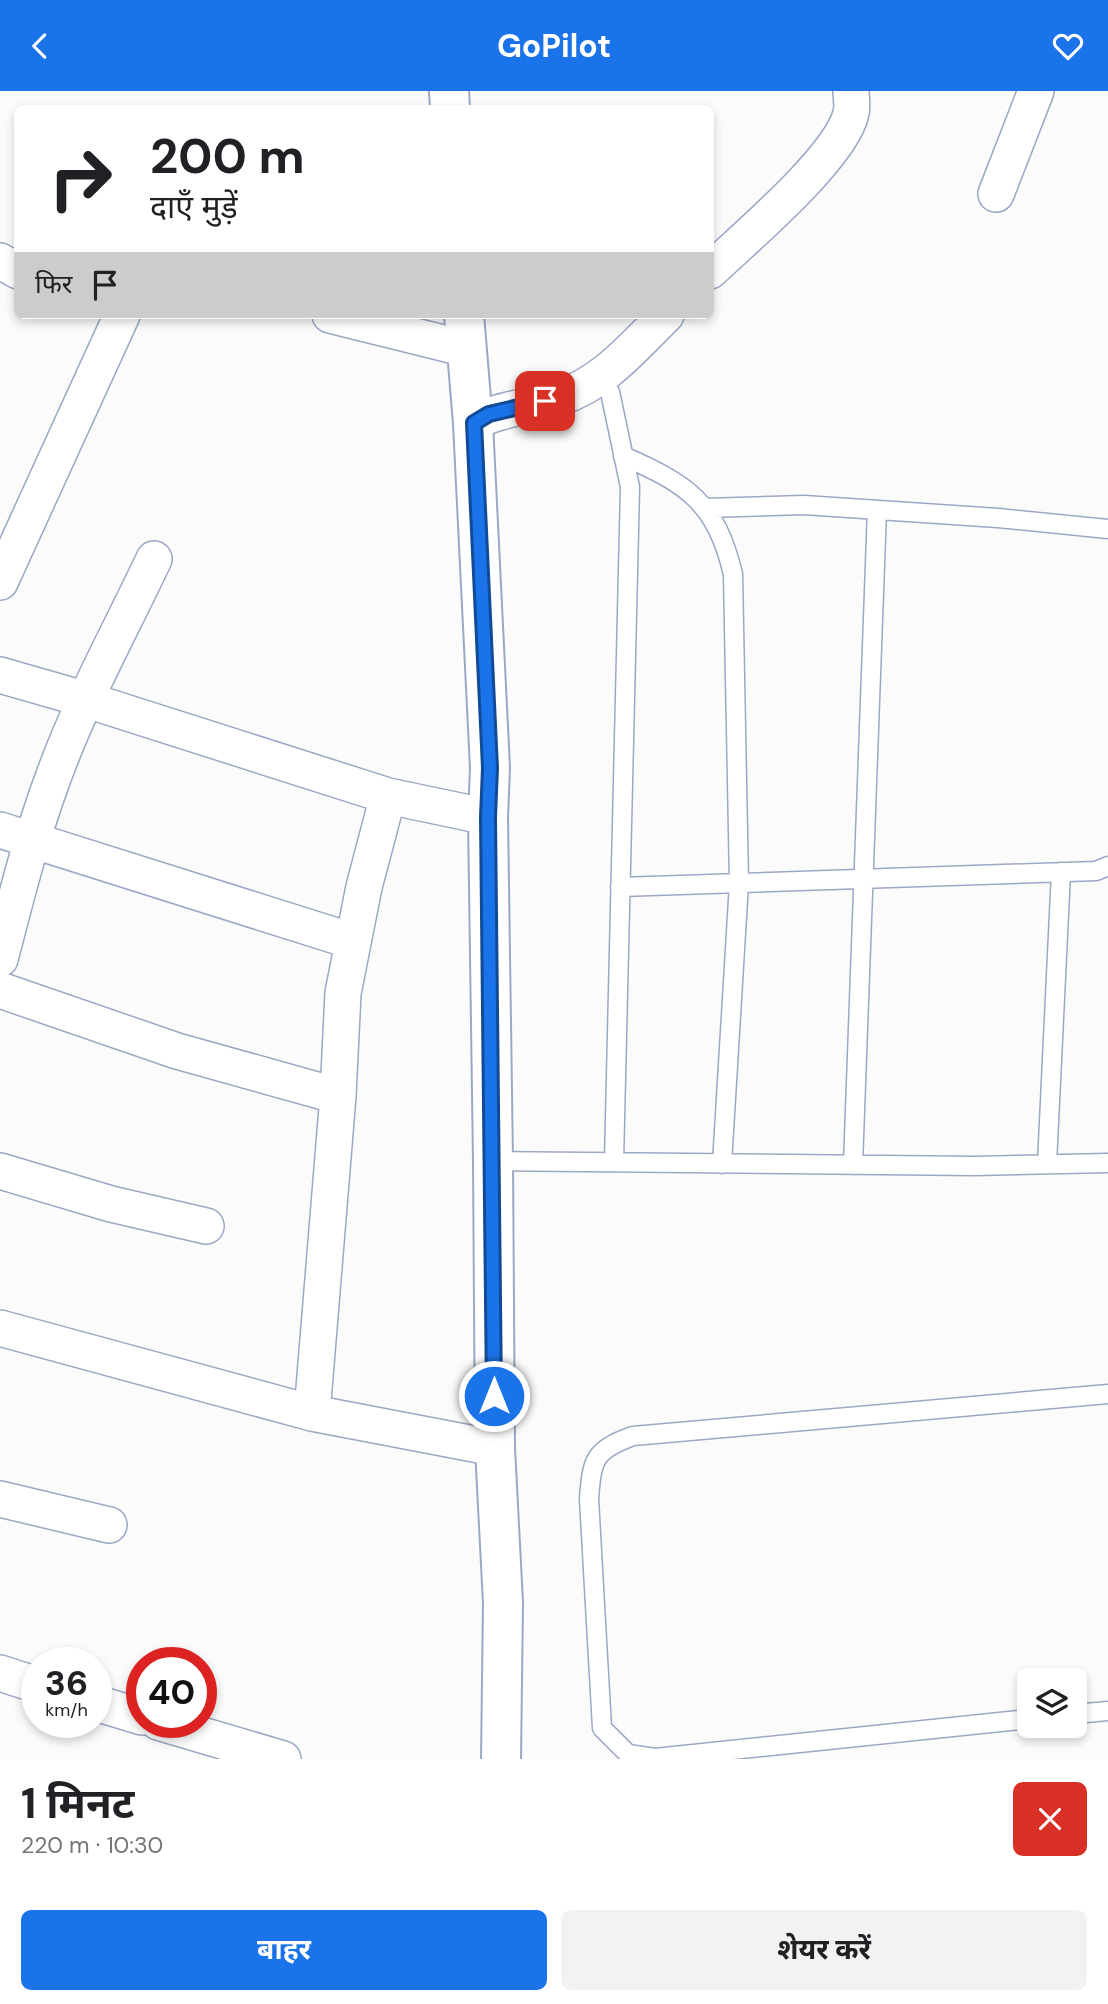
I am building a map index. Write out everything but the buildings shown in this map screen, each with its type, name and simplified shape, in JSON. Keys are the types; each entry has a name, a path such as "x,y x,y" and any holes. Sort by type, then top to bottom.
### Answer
{"street":[{"path":"714,267 825,160 841,137 852,113 851,91"},
{"path":"996,194 1035,91"},
{"path":"0,582 111,319"},
{"path":"362,319 466,332 474,423 490,768 488,817 495,1448 503,1603 501,1759"},
{"path":"474,423 489,414 562,397 596,381 662,319"},
{"path":"0,959 16,835 54,776 87,699 154,558"},
{"path":"0,675 87,699 388,796 488,817"},
{"path":"312,1413 338,1096 343,993 352,941 388,796"},
{"path":"16,835 352,941"},
{"path":"0,990 177,1051 338,1096"},
{"path":"0,1171 111,1204 205,1226"},
{"path":"0,1328 312,1413 495,1448"},
{"path":"0,1499 109,1525"},
{"path":"0,1673 21,1680"},
{"path":"212,1738 284,1759"}],"lane":[{"path":"596,381 610,392 630,487 614,1161"},
{"path":"624,456 666,474 692,492 716,523 733,575 739,883 722,1164"},
{"path":"704,508 804,505 998,518 1108,529"},
{"path":"853,1165 877,510"},
{"path":"620,887 1096,871 1108,866"},
{"path":"1047,1164 1061,872"},
{"path":"493,1161 853,1165 1108,1163"},
{"path":"1017,1720 655,1758 628,1754 602,1728 589,1499 591,1468 607,1445 633,1436 1108,1394"},
{"path":"1087,1713 1108,1711"}],"route":[{"path":"494,1396 488,817 490,768 474,423 489,414 545,401"}]}
